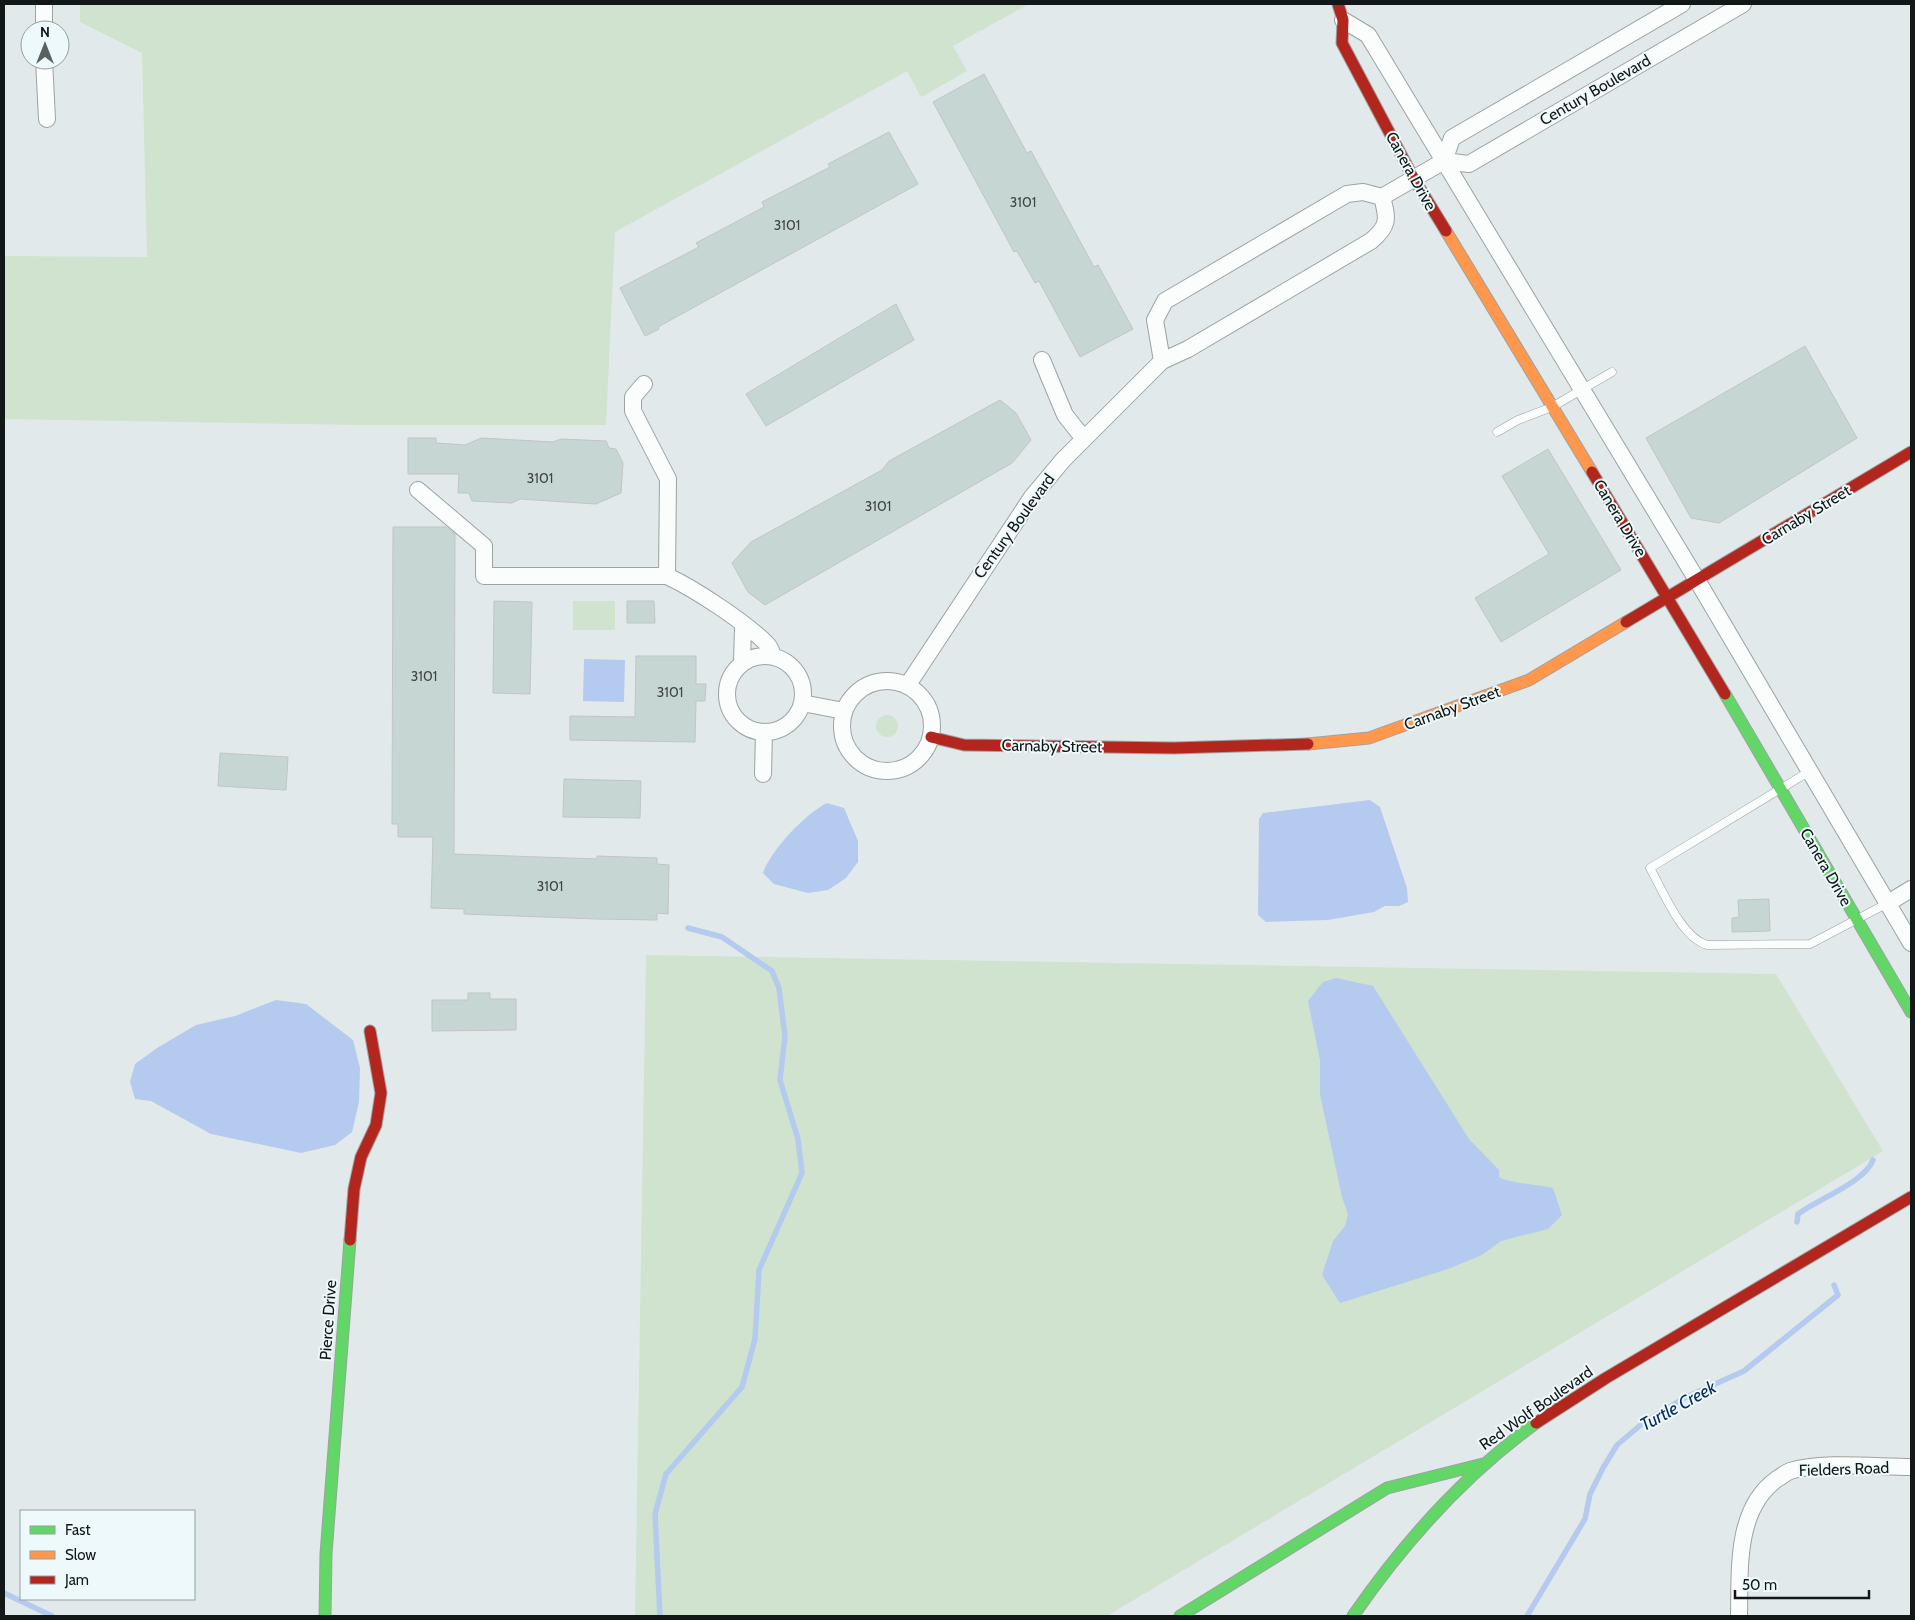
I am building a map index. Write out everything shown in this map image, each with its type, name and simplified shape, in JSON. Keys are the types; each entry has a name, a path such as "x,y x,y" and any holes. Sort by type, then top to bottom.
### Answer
{"main road":[{"name":"Canera Drive","path":"1338,4 1343,20 1342,43 1414,179 1668,597 1911,1012"},
{"name":"Carnaby Street","path":"931,737 964,745 1174,748 1291,746 1369,738 1529,680 1911,452"},
{"name":"Pierce Drive","path":"325,1616 326,1554 354,1189 361,1157 376,1125 381,1094 370,1031"},
{"name":"Red Wolf Boulevard","path":"1353,1616 1377,1581 1431,1514 1485,1464 1556,1409 1911,1197"},
{"path":"1180,1616 1387,1488 1485,1464"}],"street":[{"path":"44,4 44,20"},
{"name":"Century Boulevard","path":"1682,4 1452,138 1444,161 1469,164 1743,4"},
{"name":"Canera Drive","path":"1343,20 1368,35 1697,580 1911,943"},
{"path":"45,70 47,118"},
{"path":"1162,361 1155,320 1164,301 1347,194 1363,192 1382,197 1444,161"},
{"name":"Century Boulevard","path":"907,686 1032,497 1062,460 1162,361 1188,349 1371,240 1384,230 1387,215 1382,197"},
{"path":"1042,360 1065,415 1084,439"},
{"path":"644,384 633,397 633,411 668,479 667,576"},
{"path":"418,490 484,546 484,576 667,576 684,584 743,626 768,645 774,657"},
{"path":"742,664 743,626"},
{"path":"774,657 794,669 803,691 802,703 797,714 788,724 777,730 764,732 742,724 734,716 729,706 727,694 729,682 742,664 752,658 774,657"},
{"path":"892,682 907,686 919,695 928,707 932,722 931,737 925,750 915,761 903,768 888,772 874,770 861,763 850,753 844,740 842,726 844,712 852,698 863,688 892,682"},
{"path":"802,703 844,712"},
{"path":"763,774 764,732"},
{"path":"1888,903 1911,889"},
{"name":"Fielders Road","path":"1739,1616 1743,1536 1751,1512 1766,1487 1788,1472 1812,1467 1911,1467"}],"lane":[{"path":"1497,432 1518,420 1552,407 1612,372"},
{"path":"1810,771 1650,868 1685,929 1698,942 1707,945 1810,944 1888,903"}],"green space":[{"path":"80,4 1029,4 953,46 967,71 923,96 921,97 907,71 615,232 606,425 356,425 4,419 4,256 147,257 142,53 80,22"},
{"path":"573,601 615,601 615,630 573,630"},
{"path":"883,715 891,715 898,722 898,730 891,737 883,737 876,730 876,722"},
{"path":"646,955 1776,974 1883,1151 1107,1616 635,1616"}],"water":[{"path":"584,659 625,660 624,702 583,701"},
{"path":"1370,800 1380,807 1407,888 1408,902 1399,906 1385,906 1374,912 1328,920 1266,922 1258,915 1259,819 1263,813"},
{"path":"827,803 844,808 858,841 858,862 846,878 828,890 808,893 774,884 763,873 773,854 799,824"},
{"path":"1336,978 1373,986 1469,1139 1499,1170 1499,1177 1516,1182 1553,1188 1562,1215 1548,1229 1501,1241 1482,1255 1448,1269 1340,1303 1322,1275 1333,1241 1345,1226 1348,1214 1342,1197 1320,1094 1320,1060 1308,1001 1323,982"},
{"path":"276,1000 306,1004 353,1040 360,1068 359,1102 352,1132 335,1145 301,1153 211,1134 151,1101 135,1099 130,1082 135,1064 157,1048 196,1025 235,1016"}],"building":[{"path":"984,74 1027,153 1031,151 1094,267 1098,265 1133,329 1080,357 1039,281 1035,283 1017,251 1014,252 933,102"},
{"path":"889,132 918,184 658,327 659,329 645,336 620,288 699,247 696,243 764,207 762,202 830,167 828,164"},
{"path":"896,304 914,340 766,426 746,394"},
{"path":"1805,346 1857,438 1719,523 1691,518 1646,438"},
{"path":"1000,400 1016,413 1031,440 1012,463 765,605 748,592 732,563 751,542 882,470 889,461"},
{"path":"408,438 436,438 436,443 465,445 481,438 553,442 561,439 606,441 609,448 616,449 623,463 621,493 596,504 520,499 512,503 472,501 469,493 458,493 459,474 408,474"},
{"path":"1548,449 1621,570 1501,642 1475,598 1549,554 1502,476"},
{"path":"393,527 446,527 455,534 454,854 597,859 597,856 657,858 657,864 669,865 668,914 657,913 657,920 596,919 464,914 464,909 431,908 433,837 398,837 398,824 392,824"},
{"path":"494,601 532,602 530,694 493,693"},
{"path":"627,601 654,601 655,623 627,623"},
{"path":"636,656 696,656 696,684 706,684 705,701 696,701 695,742 570,740 570,716 635,717"},
{"path":"220,753 288,757 286,790 218,786"},
{"path":"564,779 641,781 640,818 563,817"},
{"path":"1769,899 1770,931 1732,932 1732,918 1739,917 1738,900"},
{"path":"468,993 490,993 490,999 516,999 516,1030 432,1031 432,1000 468,1000"}],"waterway":[{"path":"660,1616 655,1514 666,1474 742,1387 755,1339 759,1270 802,1173 798,1139 780,1080 785,1036 779,988 772,971 722,937 688,928"},
{"name":"Turtle Creek","path":"1797,1222 1798,1214 1861,1176 1873,1160"},
{"name":"Turtle Creek","path":"1527,1616 1585,1519 1590,1494 1617,1445 1643,1423 1684,1398 1744,1371 1838,1295 1834,1285"},
{"path":"4,1593 52,1616"}],"traffic: fast":[{"path":"1725,694 1911,1012"},
{"path":"325,1616 326,1554 350,1240"},
{"path":"1353,1616 1393,1562 1436,1512 1484,1465 1536,1423"},
{"path":"1180,1616 1387,1488 1483,1464"}],"traffic: slow":[{"path":"1446,231 1592,472"},
{"path":"1308,744 1369,738 1529,680 1626,622"}],"traffic: jam":[{"path":"1338,4 1343,20 1342,43 1414,179 1446,231"},
{"path":"1626,622 1911,452"},
{"path":"1592,472 1725,694"},
{"path":"931,737 964,745 1174,748 1308,744"},
{"path":"350,1240 354,1189 361,1157 376,1125 381,1093 370,1031"},
{"path":"1536,1423 1606,1378 1911,1197"}]}
